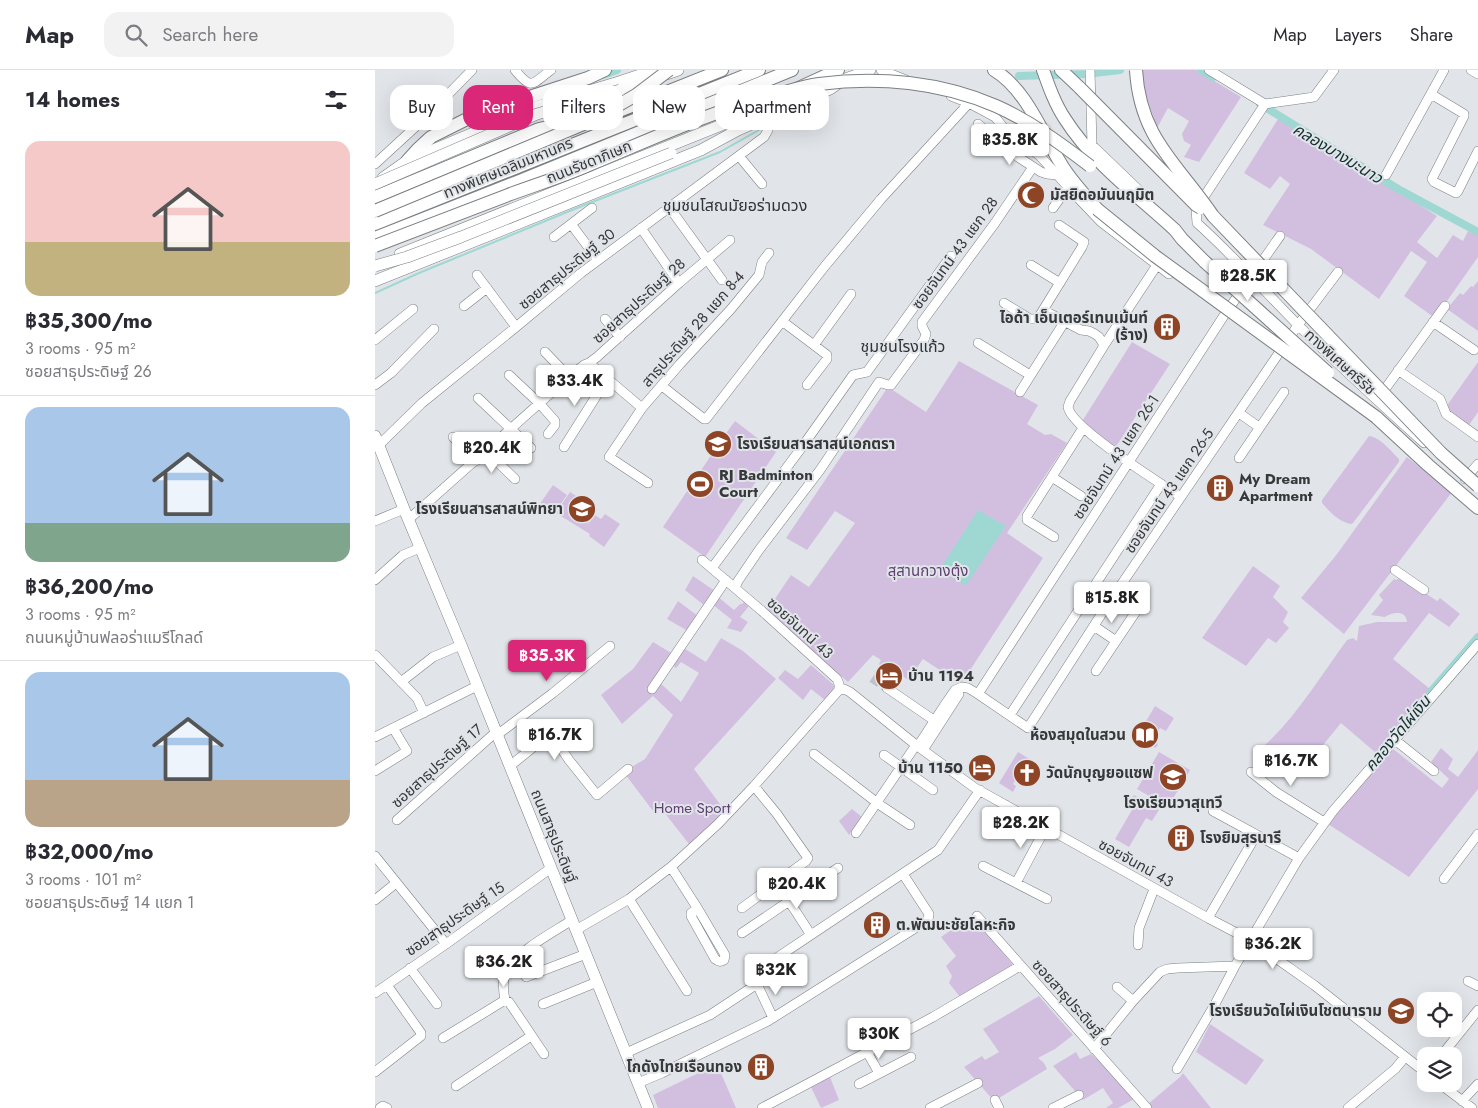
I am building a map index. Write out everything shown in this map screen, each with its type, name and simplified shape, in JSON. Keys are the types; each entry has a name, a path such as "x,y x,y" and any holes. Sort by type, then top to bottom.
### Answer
{"highway":[{"path":"407,161 431,137 477,114 513,101 559,88 605,70"},
{"path":"375,211 593,120 636,95 669,70"},
{"path":"375,196 539,129 619,112 722,70"},
{"name":"ทางพิเศษเฉลิมมหานคร","path":"375,224 759,70"},
{"name":"ทางพิเศษเฉลิมมหานคร","path":"375,238 791,70"},
{"path":"994,70 1012,84 1033,114 1061,164 1074,183 1097,209 1155,256 1376,417"},
{"path":"1043,70 1055,102 1064,118 1091,154 1175,230 1182,240"},
{"path":"1061,70 1196,205 1213,216"},
{"path":"1137,70 1139,94 1149,127 1180,174 1213,216"},
{"path":"810,85 840,75"},
{"path":"375,246 589,165 681,126 735,106 818,84 866,81 904,82 932,86 965,94 997,106 1028,122 1056,140 1090,166 1170,234 1182,240"},
{"name":"ทางพิเศษศรีรัช","path":"1213,216 1441,453 1478,486"},
{"name":"ทางพิเศษศรีรัช","path":"1182,240 1428,465 1478,508"}],"main road":[{"path":"375,184 407,161 535,108 655,70"},
{"path":"375,184 537,114 620,90 678,70"},
{"name":"ถนนรัชดาภิเษก","path":"829,89 840,75 870,70"},
{"name":"ถนนรัชดาภิเษก","path":"375,266 715,127"},
{"name":"ถนนรัชดาภิเษก","path":"375,266 407,257 461,237 671,153 738,130"},
{"name":"ถนนรัชดาภิเษก","path":"375,281 701,150 738,130"},
{"path":"375,180 388,174"},
{"path":"432,258 465,228"},
{"name":"ถนนสาธุประดิษฐ์","path":"377,441 648,1108"}],"street":[{"path":"453,89 472,70"},
{"path":"515,70 523,81 527,84 532,84 551,70"},
{"path":"881,70 969,103 995,117 1007,132 1039,155 1101,222 1279,353"},
{"path":"1209,70 1264,106 1313,98 1334,70"},
{"path":"1386,175 1444,70"},
{"path":"1471,70 1478,74"},
{"path":"1090,74 1092,145 1169,218"},
{"path":"1431,94 1464,114 1432,179 1434,182 1456,193 1478,151"},
{"path":"662,386 705,419 881,199 969,103"},
{"path":"1264,106 1196,208 1197,223 1252,276 1298,325 1465,480 1478,464"},
{"path":"978,124 1033,167 1047,174 1057,175"},
{"path":"375,164 412,130 426,141"},
{"name":"ซอยสาธุประดิษฐ์ 30","path":"377,441 581,273 739,156 765,136 768,130"},
{"path":"739,156 762,184"},
{"name":"ซอยจันทน์ 43 แยก 28","path":"735,588 759,550 820,470 879,382 891,385 924,340 926,334 922,322 995,223 1033,167"},
{"path":"1053,208 1068,187"},
{"path":"669,207 721,280"},
{"path":"554,237 592,208"},
{"path":"571,224 598,260"},
{"path":"1004,303 1030,319 1037,318 1043,310 1082,247 1083,242 1059,226"},
{"path":"641,228 679,283"},
{"name":"ซอยจันทน์ 43 แยก 26-1","path":"975,692 1129,463 1225,314 1280,236"},
{"name":"ซอยสาธุประดิษฐ์ 28","path":"408,520 487,452 510,429 584,365 620,337 730,240"},
{"name":"สาธุประดิษฐ์ 28 แยก 8-4","path":"648,483 609,458 643,408 679,364 731,309 759,275 762,262 769,253"},
{"path":"712,568 853,375 867,372 951,256"},
{"path":"1031,265 1060,283"},
{"path":"1157,265 1104,343 1068,407 1071,415 1083,428 1129,463 1181,497"},
{"name":"ซอยจันทน์ 43 แยก 26-5","path":"1010,715 1028,728 1181,497 1298,325 1338,272"},
{"path":"477,275 516,327"},
{"path":"465,306 487,288"},
{"path":"814,345 851,294"},
{"path":"1377,400 1445,306"},
{"path":"375,340 413,309"},
{"path":"1043,310 1081,330 1093,340 1104,343"},
{"path":"605,319 620,337"},
{"path":"782,321 827,355 827,359 807,385"},
{"path":"1020,392 1065,321"},
{"path":"1433,322 1474,350"},
{"path":"375,385 391,372 434,329"},
{"path":"978,343 1030,375"},
{"path":"545,352 569,378"},
{"path":"589,363 643,408"},
{"path":"1398,370 1440,399 1446,414 1478,437"},
{"path":"509,375 555,421 555,425 548,434"},
{"path":"564,447 607,379"},
{"path":"1239,458 1284,392"},
{"path":"479,398 531,448"},
{"path":"1239,413 1259,427"},
{"path":"1054,537 1027,520 1027,516 1083,428"},
{"path":"453,437 476,461"},
{"path":"487,452 515,479"},
{"path":"1052,476 1081,496"},
{"path":"856,833 901,766 919,747 944,711 961,692 965,690 975,692 1010,715 1161,484"},
{"path":"375,521 403,508"},
{"path":"375,580 403,555 420,548"},
{"name":"ซอยจันทน์ 43","path":"702,560 837,680 839,690 850,692 919,747 979,790 1046,827 1081,849 1250,940 1314,985 1417,1066"},
{"path":"1395,570 1424,590"},
{"path":"652,689 726,580"},
{"path":"1097,671 1137,610"},
{"path":"1094,626 1117,641"},
{"path":"401,682 433,656 461,644"},
{"path":"1177,1069 1250,940 1323,821 1478,644"},
{"name":"ซอยสาธุประดิษฐ์ 17","path":"397,820 496,733 553,693 610,646"},
{"path":"375,655 417,698 424,713"},
{"path":"375,737 477,686"},
{"path":"887,688 937,722"},
{"path":"544,1054 509,1002 505,1000 503,984 507,970 523,953 574,925 629,899 671,867 718,824 839,690"},
{"path":"559,746 587,724"},
{"path":"375,771 407,751 393,728"},
{"path":"510,766 550,735 597,795 628,769"},
{"path":"1395,740 1434,771"},
{"path":"814,754 910,825"},
{"path":"885,755 933,790"},
{"path":"1251,772 1276,792 1323,821"},
{"path":"742,908 808,858 777,814 754,786"},
{"path":"773,1018 753,976 754,973 938,850 979,790"},
{"path":"988,834 1006,805"},
{"path":"1213,810 1299,858"},
{"path":"1016,883 1046,827"},
{"path":"1444,879 1478,834"},
{"path":"1208,918 1255,837"},
{"path":"375,856 446,944"},
{"path":"983,866 1047,899"},
{"path":"671,867 698,908 725,955 724,960 721,962 715,959 691,916 691,913 698,908"},
{"name":"ซอยสาธุประดิษฐ์ 15","path":"375,993 551,868"},
{"path":"742,933 838,868"},
{"path":"638,1083 696,1057 773,1018 928,920 929,914 903,874"},
{"path":"375,900 395,883"},
{"path":"1137,945 1139,928 1154,889"},
{"path":"629,899 687,991"},
{"path":"789,902 811,934"},
{"name":"ซอยสาธุประดิษฐ์ 6","path":"977,916 1147,1108"},
{"path":"526,978 586,954"},
{"path":"762,1108 940,1013 1020,966"},
{"path":"1094,1049 1133,1001 1160,972 1167,969 1235,966"},
{"path":"410,968 437,1004"},
{"path":"1468,981 1478,986"},
{"path":"543,1004 597,982"},
{"path":"375,1072 421,1036 421,1033 387,984"},
{"path":"626,1053 710,1015 757,984"},
{"path":"1117,987 1133,1001"},
{"path":"443,1038 505,1000"},
{"path":"1448,1047 1478,1010"},
{"path":"456,1086 531,1036"},
{"path":"867,1052 879,1074"},
{"path":"859,1084 911,1057"},
{"path":"1348,1108 1395,1069 1405,1057"},
{"path":"930,1108 978,1083"},
{"path":"1462,1101 1478,1084"},
{"path":"1450,1092 1472,1108"},
{"path":"1053,1108 1079,1095"},
{"path":"380,1108 383,1106 387,1108"}],"green space":[{"path":"1142,70 1196,70 1241,97 1199,162 1184,157 1191,145 1184,141 1182,134 1189,121 1168,108 1157,128 1145,93"},
{"path":"1278,119 1437,216 1417,242 1437,258 1453,235 1463,241 1468,231 1478,235 1478,257 1435,318 1404,296 1427,262 1411,251 1379,299 1311,249 1263,225 1290,184 1280,176 1270,189 1244,173"},
{"path":"1478,281 1478,331 1447,309 1460,293 1463,295"},
{"path":"1132,342 1170,364 1115,448 1081,423"},
{"name":"สุสานกวางตุ้ง","path":"959,361 1038,405 1027,424 1045,435 1051,434 1067,443 1007,533 1043,558 961,684 923,659 908,680 890,667 879,681 876,679 883,668 879,664 881,660 873,655 848,682 783,625 768,609 791,575 809,587 855,523 835,511 807,550 786,538 888,387 926,412"},
{"path":"1478,362 1478,412 1467,428 1443,411"},
{"path":"735,421 776,452 705,557 663,527"},
{"path":"1369,436 1385,445 1399,459 1399,462 1351,524 1335,516 1322,503 1322,500"},
{"path":"1407,457 1452,492 1344,634 1301,598 1337,554"},
{"path":"553,485 567,495 553,515 539,505"},
{"path":"570,492 597,509 586,527 595,515 601,519 605,514 620,524 604,547 589,536 590,534 556,513"},
{"path":"1253,566 1280,586 1273,597 1288,612 1283,622 1289,628 1276,643 1268,638 1246,666 1202,638"},
{"path":"693,576 715,591 705,606 685,590"},
{"path":"1400,576 1437,601 1440,598 1460,614 1449,627 1429,613 1393,659 1430,689 1376,753 1341,723 1297,777 1264,746 1298,709 1347,640 1353,638 1357,641 1359,626 1377,622 1407,622 1404,615 1399,613 1385,617 1371,615 1383,600 1379,595 1394,579 1397,580"},
{"path":"717,596 734,610 744,602 749,606 740,617 748,622 741,632 727,628 732,620 712,604"},
{"path":"678,601 698,616 688,631 667,619"},
{"name":"Home Sport","path":"721,638 743,651 776,679 694,769 725,811 689,844 660,807 653,811 625,774 628,769 645,759 673,715 653,696 622,724 601,695 633,669 653,642 673,654 659,682 681,702 699,673 681,662 676,668 671,664 682,647 706,662"},
{"path":"811,665 835,686 825,700 811,689 803,700 778,678 785,670 798,679"},
{"path":"1155,706 1174,718 1166,731 1160,728 1153,740 1158,744 1156,748 1136,738"},
{"path":"1392,748 1442,788 1449,779 1431,762 1441,748 1453,759 1448,769 1458,777 1478,750 1478,789 1409,877 1328,824"},
{"path":"1018,752 1031,760 1030,762 1028,761 1013,784 1016,786 1013,792 999,783"},
{"path":"1159,752 1190,770 1168,807 1137,789"},
{"path":"1134,795 1159,810 1152,821 1146,818 1129,847 1115,839 1132,810 1127,807"},
{"path":"852,809 862,817 849,835 839,821"},
{"path":"972,916 1013,965 960,997 949,983 952,976 946,966 956,956 941,937"},
{"path":"1039,996 1073,1035 1055,1049 1038,1058 1047,1069 994,1101 964,1067 982,1056 985,1060 999,1052 983,1029"},
{"path":"1210,1024 1264,1060 1246,1085 1196,1052"},
{"path":"1076,1052 1080,1059 1091,1054 1110,1070 1136,1098 1118,1108 1106,1108 1113,1103 1103,1088 1083,1100 1053,1066"},
{"path":"717,1064 736,1108 658,1108 653,1095"},
{"path":"1183,1073 1211,1108 1151,1108 1148,1104"},
{"path":"830,1077 839,1100 821,1108 811,1087"}],"shaded area":[{"path":"978,510 1006,526 967,584 964,585 940,569"}],"waterway":[{"path":"603,75 617,70"},
{"path":"1019,76 1086,74 1120,70"},
{"name":"คลองบางมะนาว","path":"1201,70 1213,77"},
{"name":"คลองบางมะนาว","path":"1260,104 1398,189 1478,232"},
{"path":"375,293 577,208 720,152 759,130"},
{"name":"คลองวัดไผ่เงิน","path":"1428,695 1478,637"}],"tunnel":[{"path":"872,678 887,688"}],"place":[{"name":"มัสยิดอมันนฤมิต","path":"1031,195"},
{"name":"ไอด้า เอ็นเตอร์เทนเม้นท์ (ร้าง)","path":"1167,327"},
{"name":"โรงเรียนสารสาสน์เอกตรา","path":"718,444"},
{"name":"RJ Badminton Court","path":"700,484"},
{"name":"My Dream Apartment","path":"1220,488"},
{"name":"โรงเรียนสารสาสน์พิทยา","path":"582,509"},
{"name":"บ้าน 1194","path":"889,676"},
{"name":"ห้องสมุดในสวน","path":"1145,735"},
{"name":"บ้าน 1150","path":"982,768"},
{"name":"วัดนักบุญยอแซฟ","path":"1027,773"},
{"name":"โรงเรียนวาสุเทวี","path":"1173,777"},
{"name":"โรงยิมสุรนารี","path":"1181,838"},
{"name":"ต.พัฒนะชัยโลหะกิจ","path":"877,925"},
{"name":"โรงเรียนวัดไผ่เงินโชตนาราม","path":"1401,1011"},
{"name":"โกดังไทยเรือนทอง","path":"761,1067"}],"district":[{"name":"ชุมชนโสณมัยอร่ามดวง","path":"735,205"},
{"name":"ชุมชนโรงแก้ว","path":"903,346"}]}
